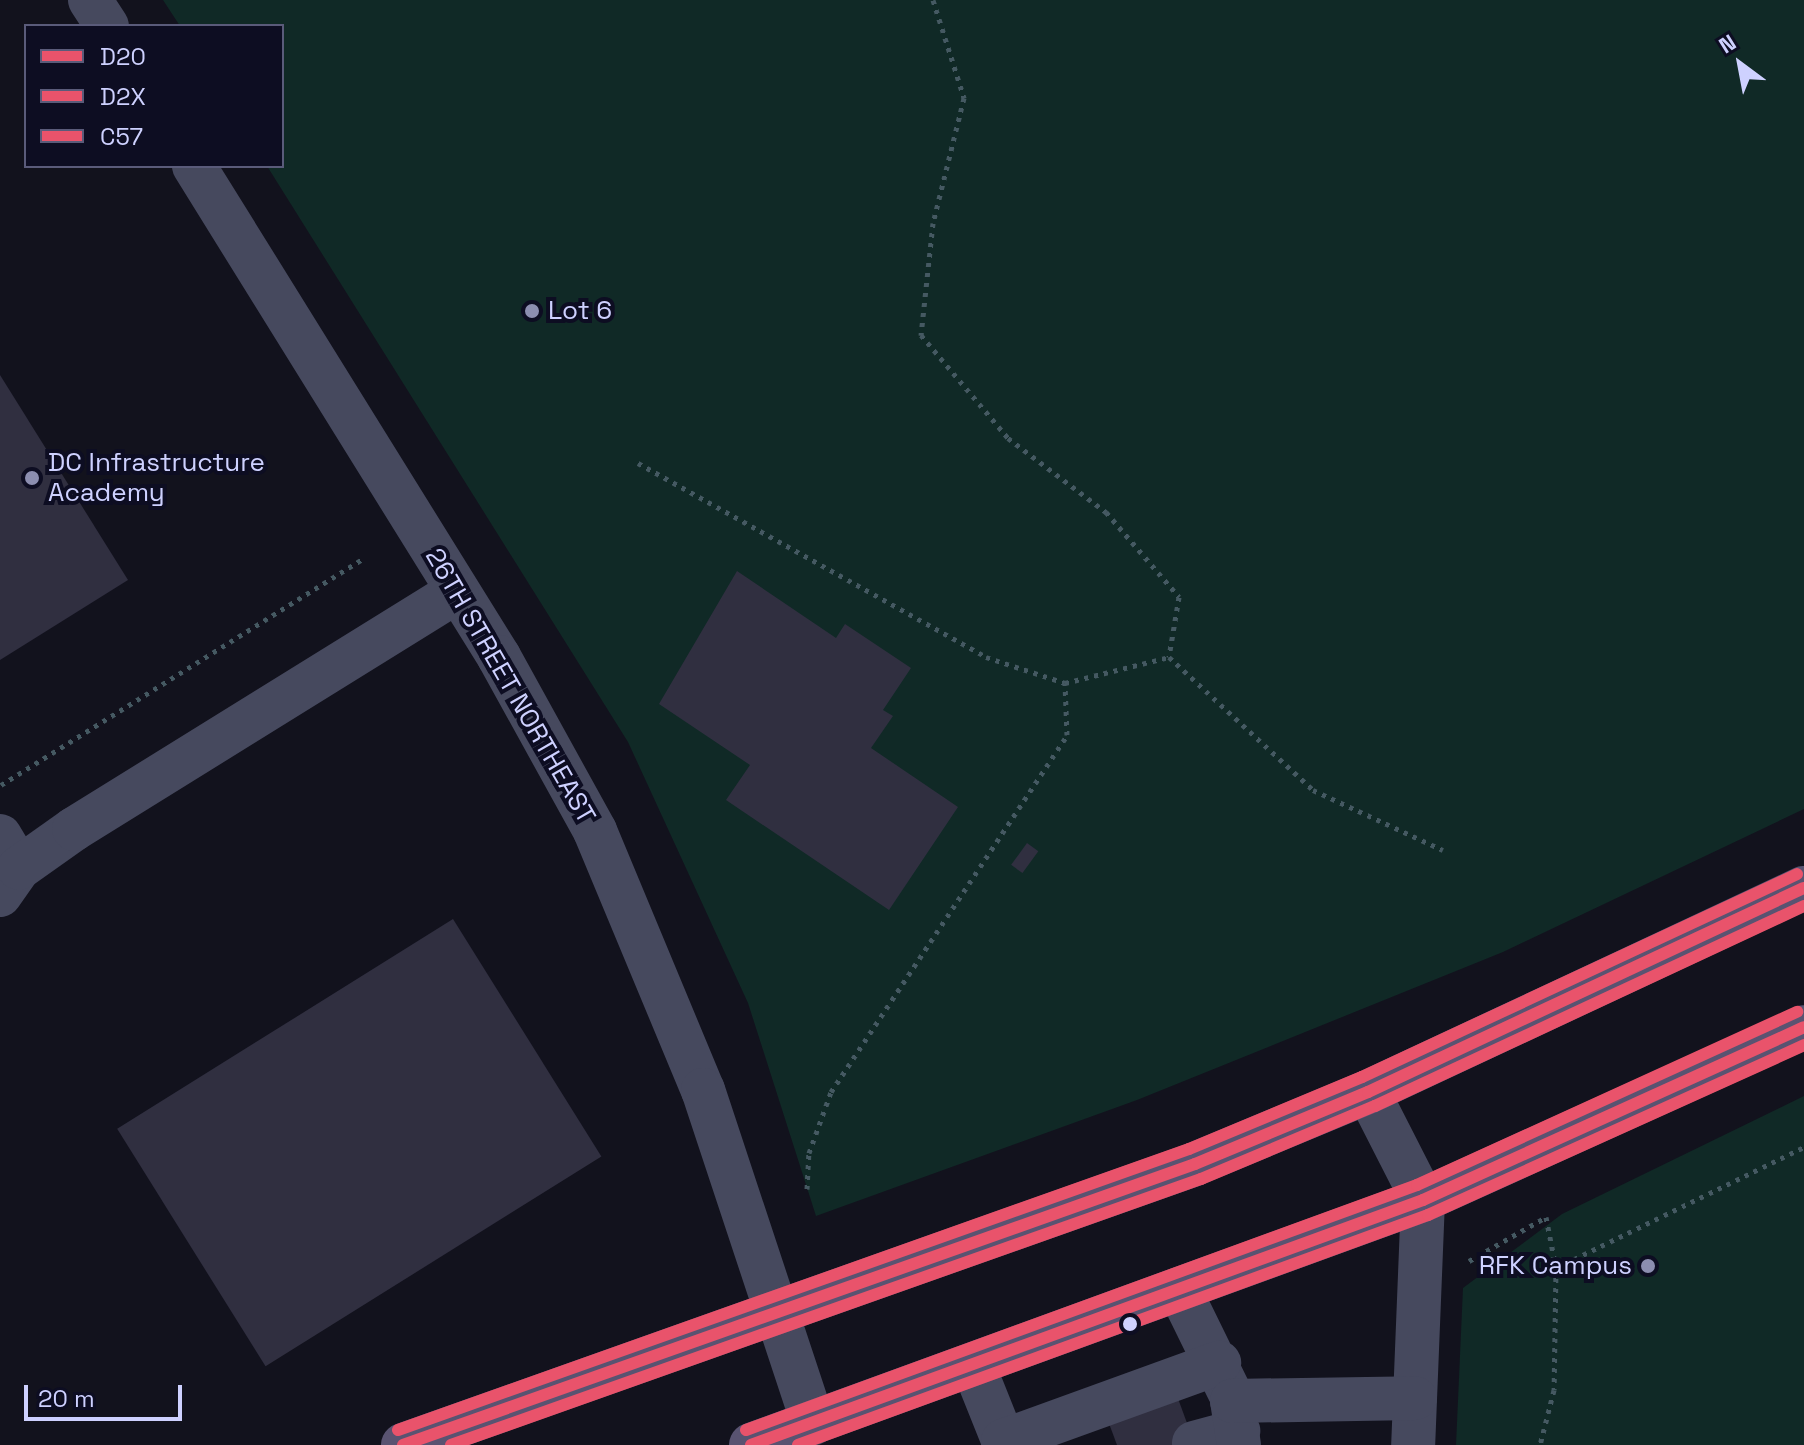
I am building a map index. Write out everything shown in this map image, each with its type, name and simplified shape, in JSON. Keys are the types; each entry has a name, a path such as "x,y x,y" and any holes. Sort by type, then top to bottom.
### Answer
{"main road":[{"path":"403,1445 1180,1170 1368,1092 1804,888"},
{"path":"751,1445 1423,1200 1804,1027"}],"street":[{"path":"90,0 106,24"},
{"name":"26TH STREET NORTHEAST","path":"195,168 553,751 633,914 781,1313 813,1423"},
{"path":"6,866 456,592"},
{"path":"1368,1092 1423,1200 1413,1445"},
{"path":"1179,1289 1232,1410"},
{"path":"973,1365 1004,1443 1232,1410 1415,1398"},
{"path":"1194,1443 1232,1410"}],"path":[{"path":"933,0 964,98 933,223 921,335 1008,438 1106,512 1179,597 1169,657"},
{"path":"638,463 986,657 1065,683 1169,657"},
{"path":"0,786 363,559"},
{"path":"1169,657 1313,790 1443,850"},
{"path":"807,1189 809,1153 831,1092 1067,735 1065,683"},
{"path":"1556,1268 1804,1147"},
{"path":"1474,1259 1546,1217 1556,1268 1554,1390 1540,1445"}],"green space":[{"path":"163,0 1804,0 1804,809 1503,952 1137,1100 816,1216 748,1003 628,742 268,168 284,168 284,24 179,24"},
{"name":"RFK Campus","path":"1804,1096 1804,1445 1456,1445 1463,1288 1562,1214"}],"building":[{"name":"DC Infrastructure Academy","path":"0,375 128,580 0,660"},
{"path":"737,571 836,638 845,624 911,668 883,710 893,716 871,748 958,807 889,910 726,800 750,765 659,704"},
{"path":"1027,843 1038,851 1022,873 1011,865"},
{"path":"453,919 601,1156 266,1366 117,1129"},
{"path":"1176,1393 1195,1445 1117,1445 1107,1418"}],"transit line":[{"name":"C57","path":"398,1430 1189,1149 1362,1077 1797,874"},
{"name":"D20","path":"403,1445 1195,1164 1368,1092 1804,888"},
{"name":"D2X","path":"451,1445 1201,1179 1375,1106 1804,906"},
{"name":"C57","path":"746,1430 1417,1185 1797,1012"},
{"name":"D20","path":"751,1445 1423,1200 1804,1027"},
{"name":"D2X","path":"798,1445 1428,1215 1804,1045"}],"place":[{"name":"Lot 6","path":"532,311"},
{"name":"DC Infrastructure Academy","path":"32,478"},
{"name":"RFK Campus","path":"1648,1266"}]}
